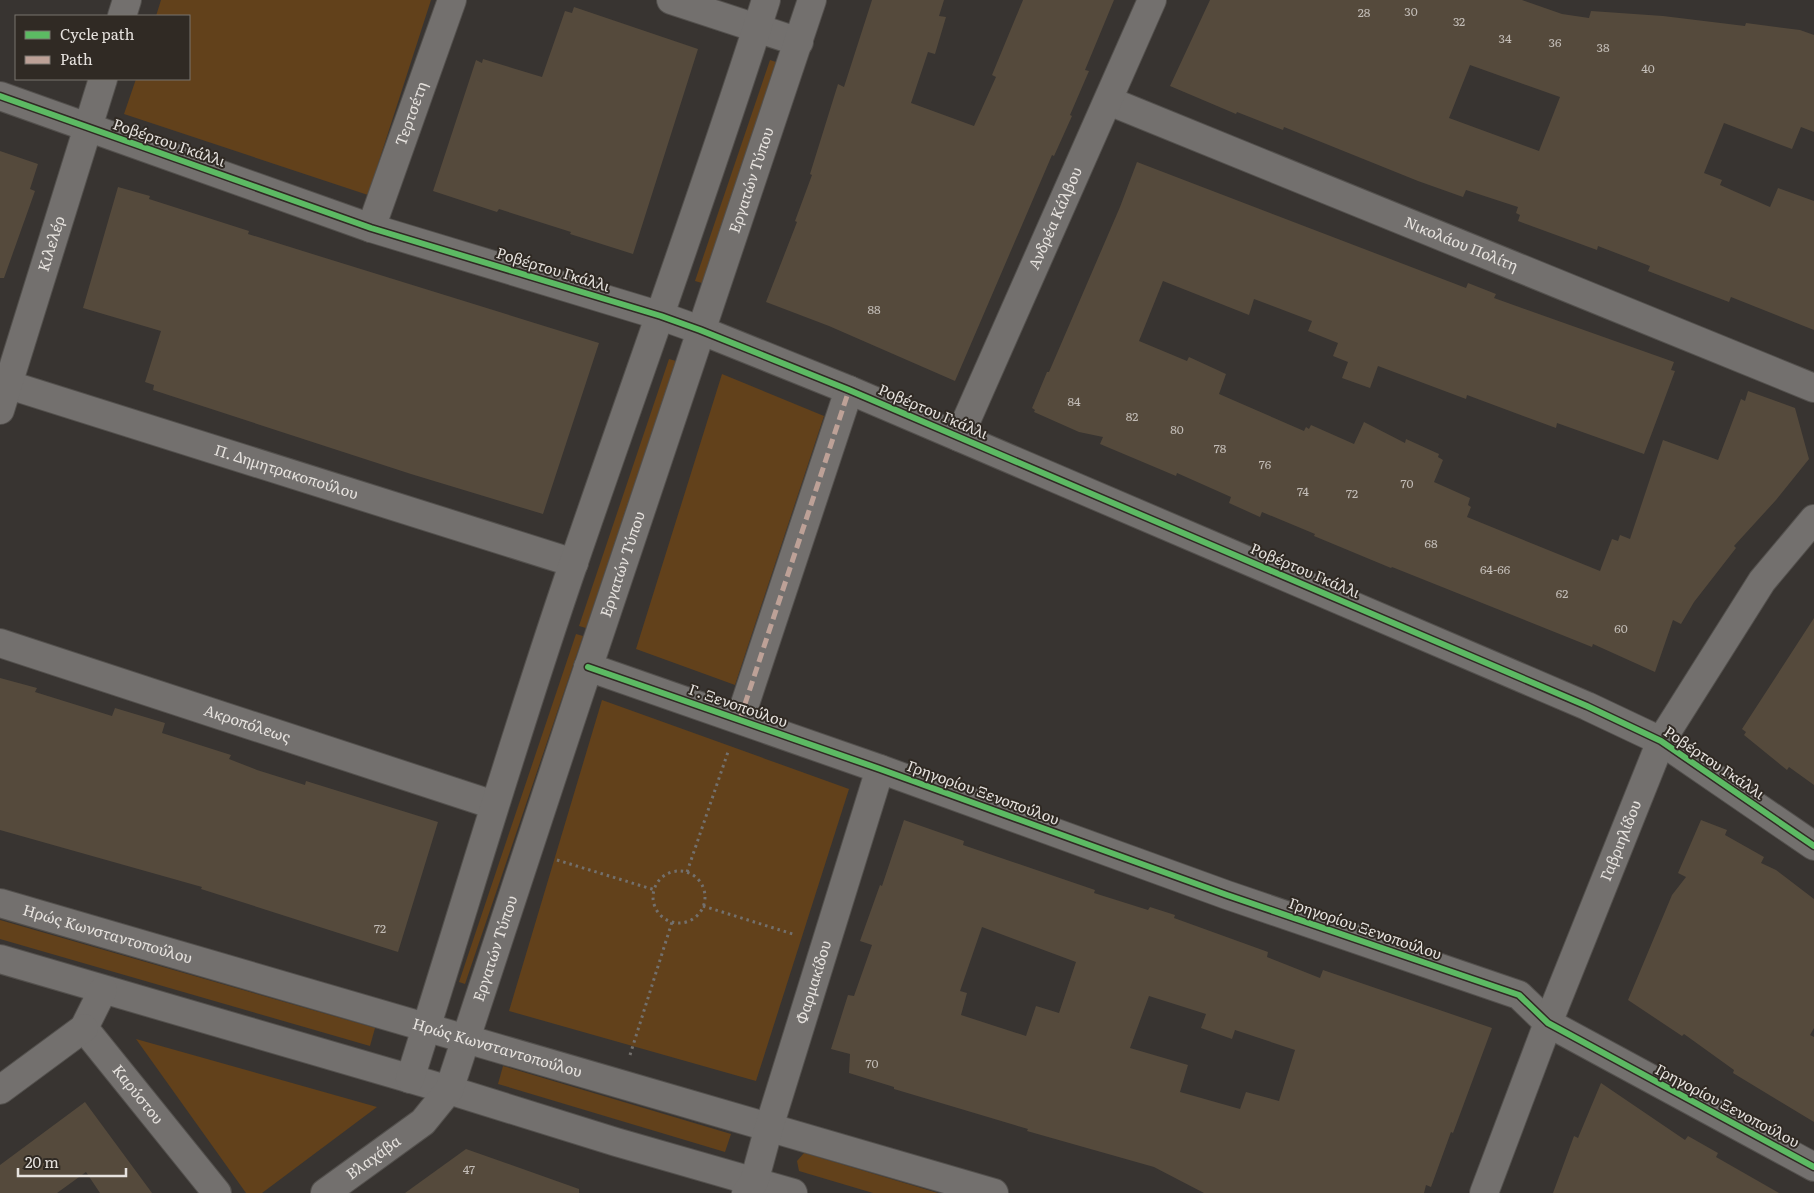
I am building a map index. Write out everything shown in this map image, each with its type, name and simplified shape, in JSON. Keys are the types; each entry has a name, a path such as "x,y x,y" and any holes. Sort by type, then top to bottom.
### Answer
{"street":[{"path":"122,15 127,0"},
{"name":"Τερτσέτη","path":"372,228 452,0"},
{"path":"671,0 799,42"},
{"path":"410,1079 494,805 574,563 660,316 766,0"},
{"name":"Εργατών Τύπου","path":"423,1122 449,1090 700,330 812,0"},
{"name":"Ανδρέα Κάλβου","path":"959,437 1152,0"},
{"name":"Κιλελέρ","path":"0,410 4,383 103,80"},
{"name":"Ροβέρτου Γκάλλι","path":"0,96 372,228 660,316 700,330 849,390 1587,706 1661,741 1814,846"},
{"name":"Νικολάου Πολίτη","path":"1109,101 1814,388"},
{"name":"Π. Δημητρακοπούλου","path":"4,383 574,563"},
{"path":"740,719 849,390"},
{"name":"Γαβριηλίδου","path":"1484,1193 1548,1023 1661,741 1762,581 1814,519"},
{"name":"Ακροπόλεως","path":"0,643 494,805"},
{"name":"Γ. Ξενοπούλου","path":"588,667 880,768"},
{"name":"Φαρμακίδου","path":"750,1187 880,768"},
{"name":"Γρηγορίου Ξενοπούλου","path":"880,768 1227,895 1519,995 1548,1023 1814,1167"},
{"name":"Ηρώς Κωνσταντοπούλου","path":"0,903 994,1193"},
{"path":"0,959 449,1090 616,1142 750,1187 793,1193"},
{"path":"0,1090 84,1028 103,990"},
{"name":"Καρύστου","path":"84,1028 217,1193"},
{"name":"Βλαχάβα","path":"324,1193 423,1122"}],"path":[{"path":"687,872 740,719"},
{"path":"527,850 655,890"},
{"path":"676,871 687,872 697,878 704,887 705,899 702,910 694,918 683,923 672,922 662,916 655,906 653,895 657,884 664,875 676,871"},
{"path":"703,906 825,945"},
{"path":"620,1084 672,922"}],"shaded area":[{"path":"161,0 431,0 368,195 124,114 136,80 190,80 190,15 156,15"},
{"path":"770,60 776,62 702,283 695,281"},
{"path":"669,359 676,361 586,628 579,626"},
{"path":"722,374 824,416 735,685 636,649"},
{"path":"576,634 583,636 465,984 459,982"},
{"path":"602,700 849,789 756,1081 509,1011"},
{"path":"0,920 375,1028 370,1046 0,939"},
{"path":"136,1039 377,1107 262,1193 246,1193"},
{"path":"503,1066 731,1134 725,1152 498,1084"},
{"path":"804,1153 938,1193 873,1193 799,1171 797,1161"}],"building":[{"path":"872,0 944,0 939,16 946,17 935,54 928,52 911,103 974,126 996,77 992,75 1023,0 1114,0 1085,70 1089,71 1070,115 1072,116 1054,156 1052,155 955,381 829,326 766,302 797,222 795,221 812,175 810,174 838,84 844,87"},
{"path":"1210,0 1522,0 1562,14 1589,18 1591,11 1663,16 1745,26 1746,23 1800,30 1814,35 1814,132 1801,127 1792,149 1724,123 1704,173 1722,180 1720,185 1770,207 1778,188 1814,201 1814,330 1731,297 1729,302 1648,271 1650,266 1598,246 1597,250 1518,221 1520,215 1516,213 1518,207 1466,190 1463,197 1284,127 1283,130 1237,112 1236,114 1170,86","holes":["1470,65 1560,97 1539,151 1449,118"]},
{"path":"574,7 698,49 633,254 499,209 497,212 433,191 476,60 482,63 483,59 542,77 565,11 572,13"},
{"path":"0,151 38,164 30,189 35,191 4,278 0,278"},
{"path":"1137,162 1466,288 1468,283 1496,294 1494,298 1674,362 1671,370 1675,371 1644,454 1557,423 1556,428 1467,395 1466,399 1378,366 1370,388 1342,378 1348,362 1333,356 1338,343 1308,331 1312,321 1254,299 1249,315 1163,281 1139,341 1187,361 1189,357 1226,374 1219,394 1304,431 1306,427 1309,429 1311,425 1354,444 1364,422 1405,443 1406,439 1439,454 1438,457 1443,460 1434,482 1470,498 1468,505 1471,507 1467,517 1600,571 1612,539 1618,541 1620,535 1630,539 1663,440 1718,460 1741,399 1745,401 1748,391 1795,408 1809,459 1776,500 1734,546 1736,548 1694,602 1681,624 1673,620 1655,672 1593,644 1592,647 1391,568 1262,512 1260,517 1229,503 1231,497 1177,473 1176,476 1100,444 1103,437 1079,432 1034,412 1035,410 1032,408 1120,207"},
{"path":"118,187 150,196 149,199 249,231 248,234 599,343 543,514 411,474 153,390 154,385 145,382 161,331 83,308"},
{"path":"1814,618 1814,785 1789,767 1787,770 1744,735 1746,732 1742,729"},
{"path":"0,678 37,688 35,692 112,716 115,708 165,723 162,733 231,755 229,759 257,770 305,785 306,781 438,822 398,952 201,889 202,887 0,830"},
{"path":"904,820 964,841 963,845 1095,890 1094,893 1148,910 1150,907 1175,915 1174,918 1268,952 1267,957 1320,978 1323,970 1492,1028 1431,1187 1426,1185 1424,1193 1204,1193 1154,1167 1027,1131 1028,1129 894,1089 894,1087 849,1073 850,1054 831,1049 848,995 854,996 872,945 860,941 880,885 882,886","holes":["982,927 1076,962 1059,1013 1036,1006 1026,1036 961,1015 967,993 960,991","1149,996 1206,1014 1201,1028 1232,1039 1235,1030 1295,1050 1279,1101 1246,1092 1240,1109 1180,1092 1188,1065 1130,1048"]},
{"path":"1701,820 1727,830 1725,835 1764,857 1761,863 1776,870 1814,899 1814,1028 1810,1035 1814,1037 1814,1122 1733,1073 1734,1070 1684,1034 1682,1036 1628,1000 1672,895 1686,877 1678,873"},
{"path":"1601,1083 1685,1140 1688,1136 1718,1153 1716,1157 1779,1193 1553,1193 1574,1136 1578,1138"},
{"path":"85,1102 152,1193 100,1193 86,1172 57,1193 0,1193 0,1165"},
{"path":"466,1149 579,1189 579,1193 405,1193"}],"marked path":[{"path":"740,719 849,390"}],"cycle path":[{"path":"0,96 371,228 661,316 849,390 1587,706 1661,741 1814,846"},
{"path":"588,667 880,769 1227,895 1519,995 1548,1023 1814,1167"}]}
